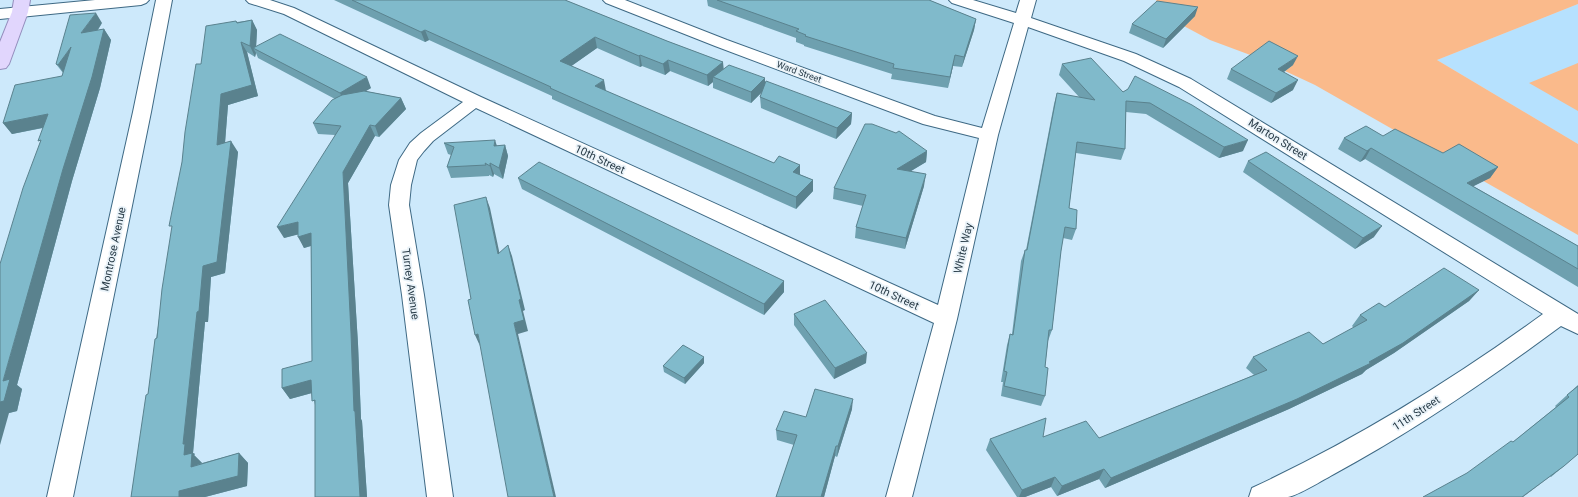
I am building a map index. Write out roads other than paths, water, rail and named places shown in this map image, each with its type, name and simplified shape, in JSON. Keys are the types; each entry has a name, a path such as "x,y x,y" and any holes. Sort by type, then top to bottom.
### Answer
{"main road":[{"path":"0,64 21,6"}],"street":[{"path":"0,14 21,6 141,0"},
{"name":"Montrose Avenue","path":"60,497 142,112 164,0"},
{"name":"10th Street","path":"254,0 289,11 475,101 946,319"},
{"name":"Ward Street","path":"611,0 721,43 929,120 989,135"},
{"name":"Marton Street","path":"957,0 1023,20 1117,52 1186,83 1569,320"},
{"name":"White Way","path":"899,497 946,319 989,135 1028,0"},
{"name":"Turney Avenue","path":"440,497 413,295 399,205 401,185 408,160 417,147 427,137 475,101"},
{"name":"11th Street","path":"1262,497 1303,478 1363,446 1412,416 1509,352 1569,320"}]}
